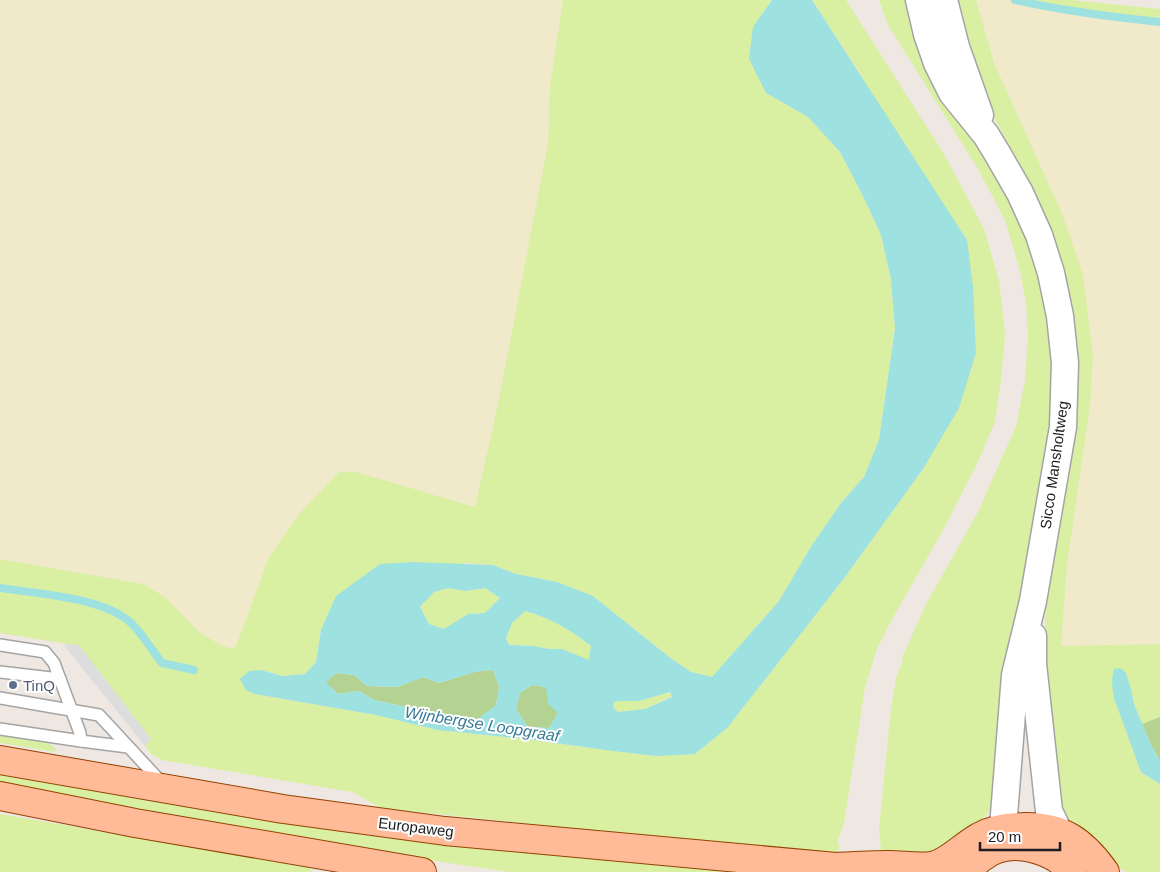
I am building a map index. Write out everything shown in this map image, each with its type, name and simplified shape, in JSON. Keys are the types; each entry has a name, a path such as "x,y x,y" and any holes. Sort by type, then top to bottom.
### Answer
{"main road":[{"name":"Europaweg","path":"0,760 283,809 445,832 856,868 931,866 946,860 958,850 980,837 1002,838"},
{"path":"0,796 316,859 422,872"},
{"path":"966,872 1002,838 1040,826 1058,830 1087,850 1105,872"},
{"path":"1002,838 1020,846 1034,848 1057,858 1073,872"}],"street":[{"name":"Sicco Mansholtweg","path":"919,0 927,34 937,63 952,93 986,135 1020,193 1039,235 1051,273 1060,316 1065,363 1063,428 1033,601 1015,675 1002,838"},
{"name":"Sicco Mansholtweg","path":"944,0 956,47 986,135"},
{"name":"Sicco Mansholtweg","path":"1033,601 1033,664 1049,811 1058,830"}],"lane":[{"path":"0,645 45,652 54,663 80,733 81,741"},
{"path":"0,672 60,679"},
{"path":"0,698 71,709 99,716 166,788"},
{"path":"0,729 128,747"}],"shaded area":[{"path":"0,0 563,0 550,86 548,144 498,404 475,507 356,472 339,472 269,557 235,649 222,646 199,632 165,597 143,584 0,559"},
{"path":"976,0 1015,0 1048,8 1160,22 1160,644 1061,646 1067,565 1090,406 1093,355 1083,275 1063,216 994,63"},
{"path":"63,644 79,645 151,739 145,746"}],"green space":[{"path":"563,0 772,0 753,27 766,93 808,117 840,152 881,235 891,279 895,327 879,440 864,477 841,503 812,545 779,601 712,677 691,672 669,657 593,596 557,582 516,574 493,565 466,563 321,629 316,662 305,674 282,676 261,670 255,694 376,715 438,730 657,756 695,754 728,727 845,577 923,469 861,75 812,0 846,0 944,154 984,229 999,280 1005,334 995,422 977,464 943,530 877,649 865,687 844,823 837,843 839,845 838,853 568,828 381,808 352,792 162,760 151,754 145,746 151,739 79,646 0,633 0,559 143,584 165,597 199,632 222,646 235,649 269,557 301,512 339,472 356,472 475,507 498,404 548,144 550,86"},
{"path":"879,0 912,0 980,150 999,180 1020,221 1039,278 1048,323 1053,381 1048,438 1011,645 993,807 972,828 954,842 936,852 916,855 877,856 878,850 881,849 879,829 891,708 896,678 902,658 926,604 978,512 1016,426 1025,381 1028,336 1026,303 1020,271 1005,220 978,169 888,25"},
{"path":"953,0 976,0 994,63 1063,216 1083,275 1093,355 1090,406 1067,565 1061,646 1160,644 1160,717 1142,724 1134,704 1131,689 1141,772 1160,784 1160,872 1126,872 1121,869 1073,828 1061,812 1047,676 1045,625 1047,593 1076,423 1079,365 1071,299 1060,260 1030,185 983,97"},
{"path":"1015,0 1071,0 1160,9 1160,22 1087,13"},
{"path":"448,588 466,591 485,588 500,598 485,613 468,614 445,629 428,624 420,607 434,592"},
{"path":"525,611 560,625 591,646 589,661 562,649 509,645 506,638 512,623"},
{"path":"493,670 499,687 496,705 478,719 443,715 374,700 359,691 338,694 325,682 336,673 354,675 367,686 397,687 423,677 439,683 474,672"},
{"path":"532,685 546,687 558,713 549,728 528,727 516,709 520,693"},
{"path":"670,692 672,696 645,709 618,712 612,707 614,702 639,701"},
{"path":"1160,717 1160,761 1142,724"},
{"path":"0,734 47,742 56,749 56,752 0,743"},
{"path":"0,773 379,837 738,872 509,872 428,860 0,784"},
{"path":"0,814 284,863 310,868 312,872 0,872"}],"water":[{"path":"772,0 812,0 967,240 973,287 976,353 959,408 923,469 845,577 728,727 695,754 657,756 438,730 376,715 255,694 246,690 240,679 249,671 261,670 282,676 305,674 316,662 321,630 336,596 380,564 413,562 493,565 516,574 557,582 593,596 669,657 691,672 712,677 779,601 812,545 841,503 864,477 879,440 895,328 891,279 881,235 864,198 840,152 808,117 766,93 749,59 753,27","holes":["448,588 466,591 485,588 500,598 485,613 468,614 444,629 429,624 420,607 434,592","525,611 552,621 591,646 589,660 562,649 509,645 506,638 512,623","493,670 499,687 496,705 478,719 443,715 374,700 359,691 338,694 326,682 336,673 354,675 367,686 397,687 423,677 439,683 474,672","532,685 546,687 548,704 558,713 549,728 528,727 516,709 520,693","670,692 672,697 645,709 618,712 613,707 614,702 639,701"]},
{"path":"1120,668 1126,673 1134,704 1151,745 1160,761 1160,784 1141,772 1114,698 1113,673 1114,669"}],"waterway":[{"path":"1015,0 1087,13 1160,22"},
{"name":"Wijnbergse Loopgraaf","path":"0,588 71,598 107,609 122,616 134,626 162,663 194,670"}],"place":[{"name":"TinQ","path":"13,685"}]}
